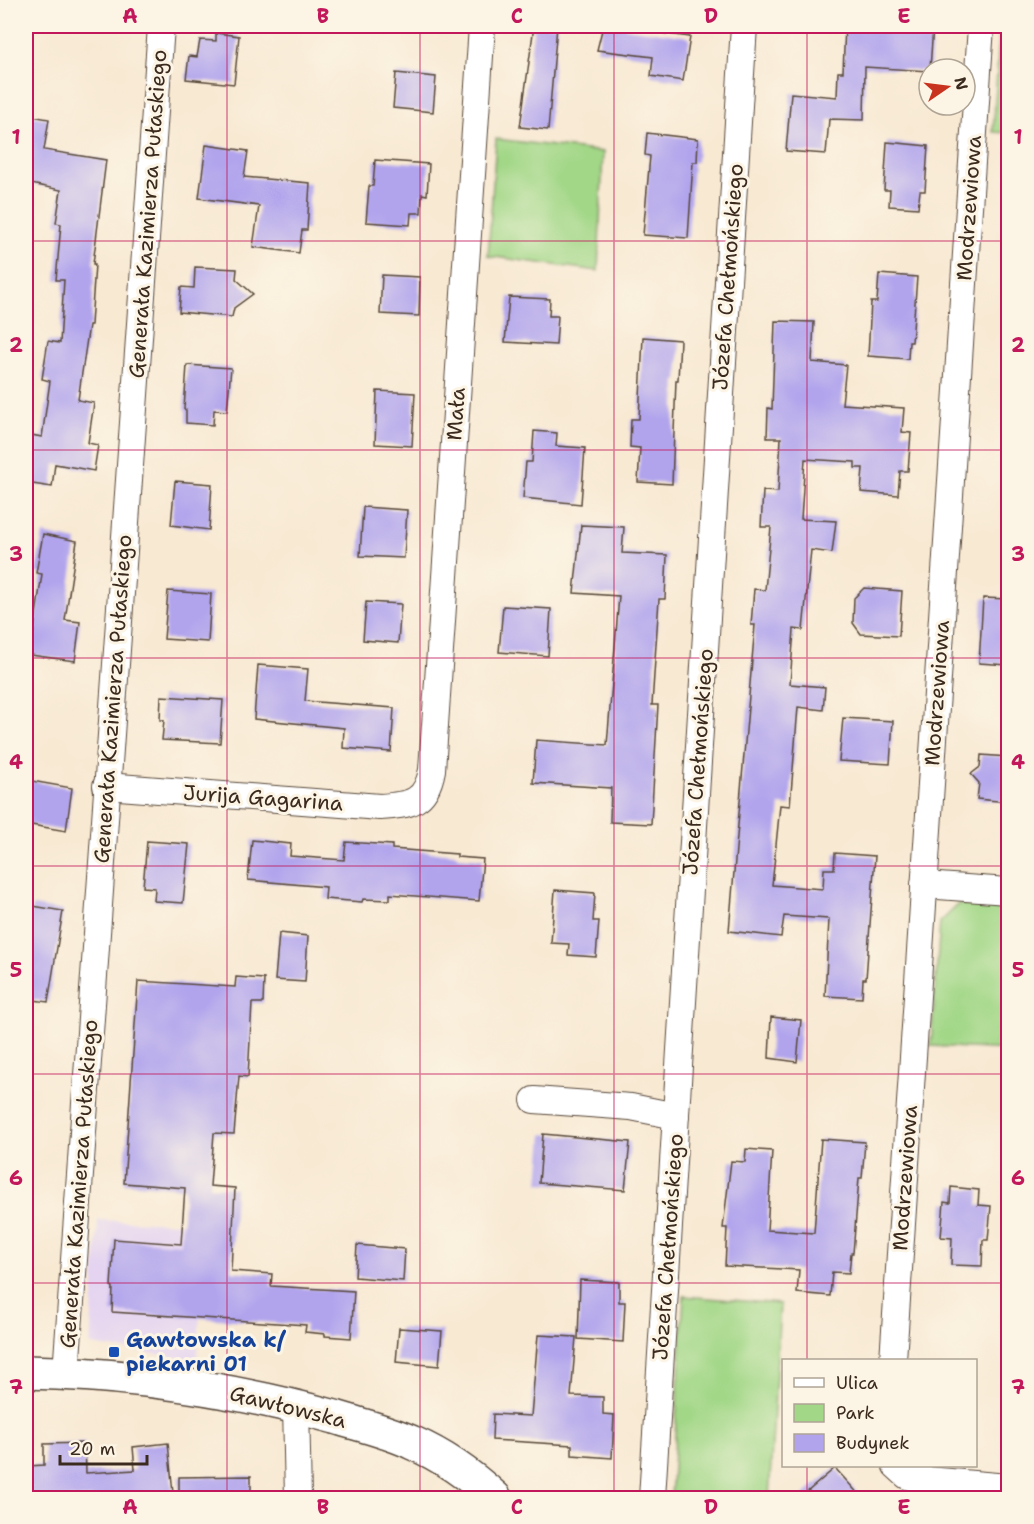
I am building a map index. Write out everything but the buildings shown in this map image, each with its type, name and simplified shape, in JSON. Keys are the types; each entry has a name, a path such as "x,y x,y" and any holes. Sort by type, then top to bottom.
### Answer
{"street":[{"name":"Generała Kazimierza Pułaskiego","path":"66,1373 161,26"},
{"name":"Mała","path":"418,799 429,784 432,770 482,26"},
{"name":"Józefa Chełmońskiego","path":"652,1498 744,26"},
{"name":"Modrzewiowa","path":"893,1359 981,26"},
{"name":"Jurija Gagarina","path":"106,786 380,807 409,804 418,799"},
{"path":"924,885 1008,891"},
{"path":"534,1100 631,1107 676,1116"},
{"name":"Gawłowska","path":"26,1372 66,1373 140,1380 231,1392 296,1406 412,1442 458,1468 495,1498"},
{"path":"296,1406 298,1498"},
{"path":"897,1467 907,1476 916,1479 1008,1487"}],"shaded area":[{"path":"98,1220 183,1223 200,1315 197,1360 90,1345"}],"green space":[{"path":"1000,26 1008,26 1008,133 993,132"},
{"path":"496,139 603,152 598,271 488,256"},
{"path":"959,904 1008,909 1008,1050 931,1046 940,922"},
{"path":"684,1296 780,1304 769,1498 671,1498"}],"place":[{"name":"Gawłowska k/ piekarni 01","path":"114,1352"}]}
